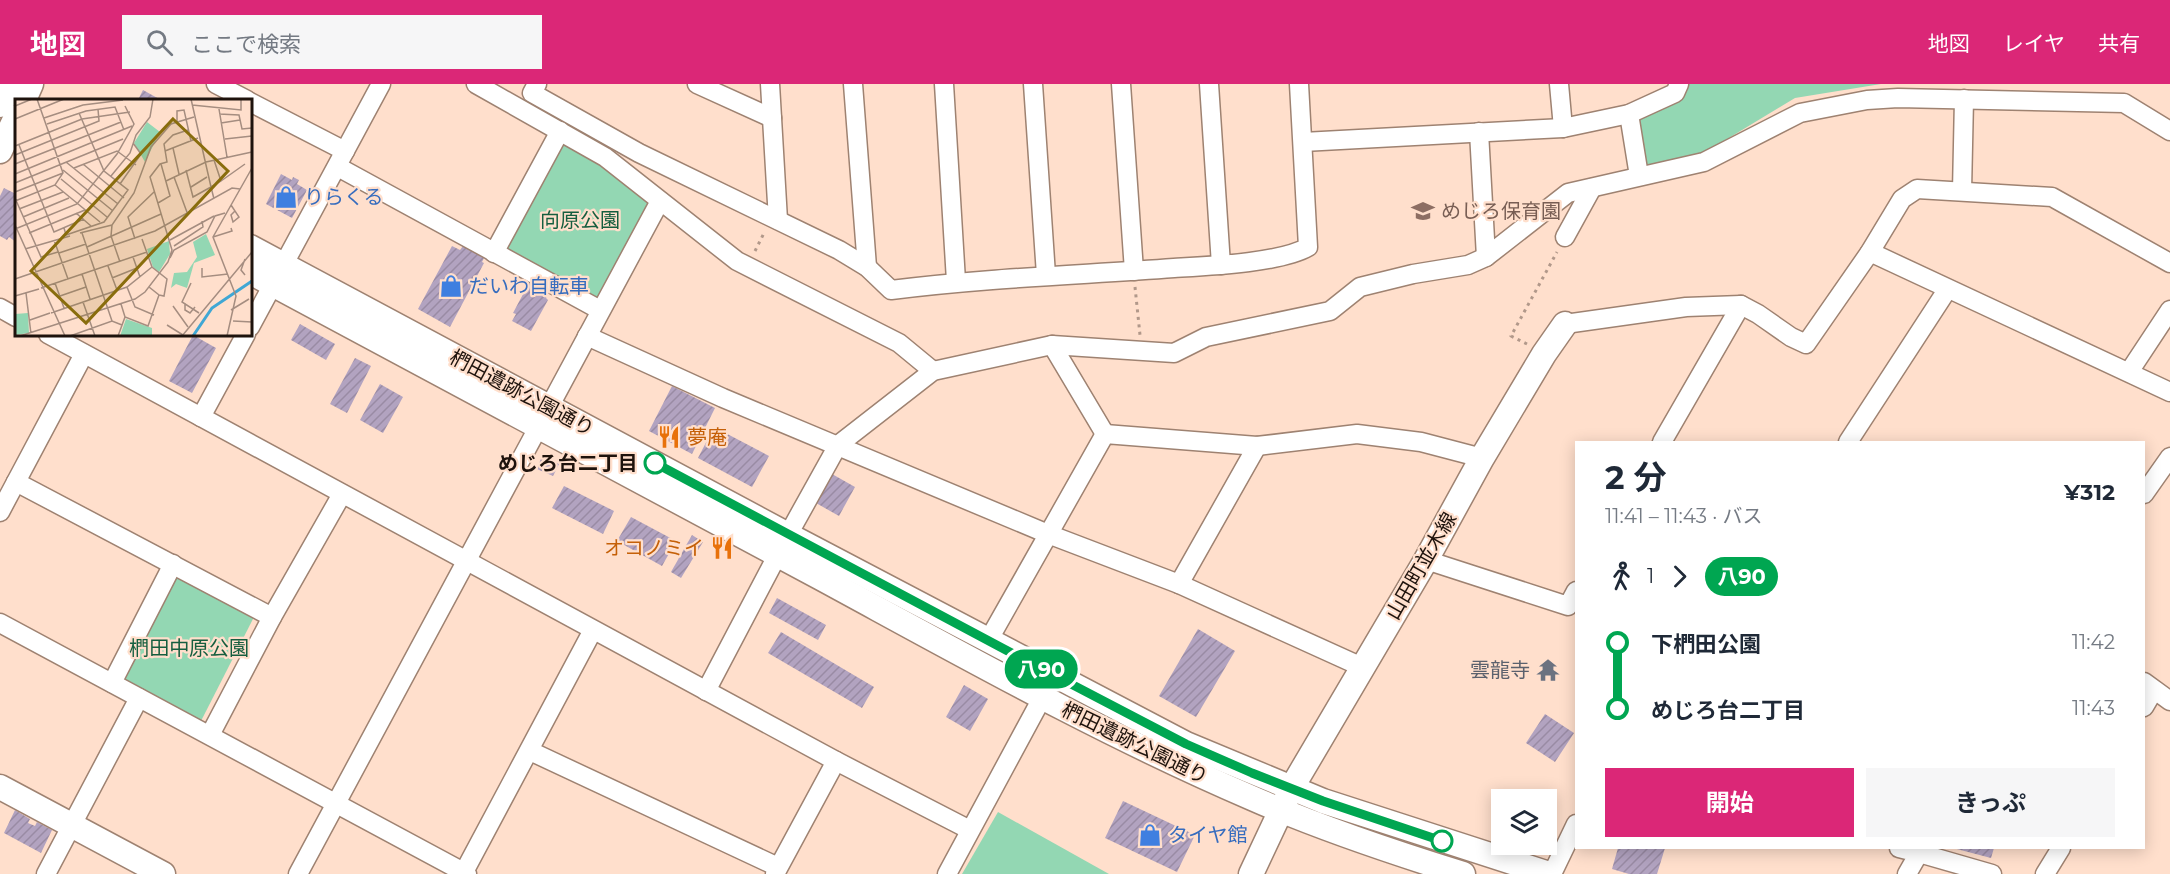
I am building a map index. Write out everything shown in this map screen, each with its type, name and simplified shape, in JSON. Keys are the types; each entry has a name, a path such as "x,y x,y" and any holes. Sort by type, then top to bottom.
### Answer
{"street":[{"path":"9,125 10,84"},
{"path":"24,99 32,84"},
{"path":"216,84 245,99"},
{"path":"252,323 381,84"},
{"path":"476,84 605,157 737,261 899,343 933,371"},
{"path":"537,84 532,93 639,153 839,250 867,267 891,290 956,281 1221,265 1297,253 1308,247 1299,84"},
{"path":"697,84 772,118"},
{"path":"770,84 775,219"},
{"path":"853,84 867,267"},
{"path":"944,84 956,281"},
{"path":"1033,84 1046,275"},
{"path":"1121,84 1134,271"},
{"path":"1209,84 1221,265"},
{"path":"1559,84 1563,128"},
{"path":"1303,142 1563,128 1629,114 1675,93 1679,84"},
{"path":"706,691 838,445 933,371 1052,345 1141,349 1174,353 1206,337 1330,311 1360,287 1413,274 1468,265 1486,257 1568,194 1704,162 1800,113 1867,100 1898,98 2124,103 2170,131"},
{"path":"1962,191 1965,99"},
{"path":"252,103 494,253 600,310"},
{"path":"1629,114 1639,176"},
{"path":"494,253 560,131"},
{"path":"1479,132 1486,257"},
{"path":"1566,237 1592,188"},
{"path":"1565,324 1686,307 1742,305 1791,337 1806,344 1870,252 1902,199 1917,189 2052,197 2170,263"},
{"path":"298,874 660,201"},
{"name":"椚田遺跡公園通り","path":"252,249 279,275 783,545 1042,698 1153,754 1286,799 1398,826 1550,874"},
{"path":"1870,252 1947,290 2170,392"},
{"name":"椚田遺跡公園通り","path":"252,272 279,275"},
{"path":"1849,441 1947,290"},
{"path":"1663,441 1742,305"},
{"path":"0,308 15,316"},
{"path":"2129,372 2170,310"},
{"name":"山田町並木線","path":"1251,874 1286,799 1426,560 1482,458 1544,354 1565,324"},
{"path":"52,336 466,559 836,762 970,830"},
{"path":"201,417 245,336"},
{"path":"587,336 723,398 1048,534 1179,584 1362,667"},
{"path":"1052,345 1105,434"},
{"path":"0,512 84,354"},
{"path":"1105,434 1257,446 1357,434 1421,442 1482,458"},
{"path":"988,641 1105,434"},
{"path":"1179,584 1257,446"},
{"path":"2145,493 2170,457"},
{"path":"16,482 272,617"},
{"path":"210,735 272,617 342,494"},
{"name":"椚田遺跡公園通り","path":"783,545 988,641 1286,799 1411,858 1463,874"},
{"path":"1426,560 1574,602"},
{"path":"112,683 173,564"},
{"path":"0,623 466,873 593,630"},
{"path":"2145,703 2149,686 2170,701"},
{"path":"46,874 139,698"},
{"path":"947,874 1042,698"},
{"path":"530,751 776,871 836,762"},
{"path":"0,787 164,874"},
{"path":"1550,874 1575,826"},
{"path":"2045,874 2060,849"},
{"path":"1907,874 1921,850 1992,874"}],"path":[{"path":"747,266 775,219"},
{"path":"1544,354 1511,336 1566,237"},
{"path":"1134,271 1141,349"}],"green space":[{"path":"1686,84 1881,84 1795,98 1704,153 1644,169 1635,116"},
{"name":"向原公園","path":"560,131 660,201 600,310 494,253"},
{"name":"椚田中原公園","path":"176,575 255,615 201,721 123,680"},
{"path":"998,812 1109,874 962,874"}],"building":[{"path":"143,90 159,99 138,99"},
{"name":"りらくる","path":"281,174 292,180 293,177 299,180 297,184 307,190 292,218 266,204"},
{"path":"4,188 15,194 15,241 9,237 7,240 0,236 0,196"},
{"name":"だいわ自転車","path":"452,246 460,250 463,246 484,258 482,262 484,263 450,327 418,309"},
{"path":"529,283 548,293 546,298 548,300 531,331 512,321 516,314 513,313"},
{"path":"300,324 335,344 326,360 291,340"},
{"path":"192,336 216,348 192,393 169,381"},
{"path":"355,358 371,366 347,413 330,404"},
{"path":"380,384 403,397 383,433 360,420"},
{"path":"672,386 715,408 692,454 649,431"},
{"path":"714,427 769,456 752,487 698,458"},
{"path":"542,456 559,464 553,476 537,469"},
{"path":"832,474 855,487 839,516 816,503"},
{"path":"564,486 614,511 603,534 552,508"},
{"path":"631,517 676,541 662,566 617,541"},
{"path":"692,535 703,542 681,578 671,572"},
{"path":"777,598 826,625 818,640 769,613"},
{"path":"1198,629 1235,651 1196,717 1159,696"},
{"path":"781,632 874,687 862,708 768,653"},
{"path":"964,685 988,699 970,731 946,717"},
{"path":"1545,714 1574,733 1555,762 1526,743"},
{"path":"1123,801 1195,835 1177,872 1105,838"},
{"path":"15,810 30,819 28,823 35,826 37,822 52,830 41,853 4,833"},
{"path":"1618,849 1665,849 1657,874 1629,874 1612,869"},
{"path":"1957,849 1994,849 1991,858"}],"bus line":[{"name":"八90","path":"655,463 1186,744 1323,801 1442,841"}],"place":[{"name":"りらくる","path":"286,197"},
{"name":"めじろ保育園","path":"1423,211"},
{"name":"だいわ自転車","path":"451,286"},
{"name":"夢庵","path":"669,437"},
{"name":"めじろ台二丁目","path":"655,463"},
{"name":"オコノミイ","path":"722,548"},
{"name":"雲龍寺","path":"1548,670"},
{"name":"タイヤ館","path":"1150,835"}]}
